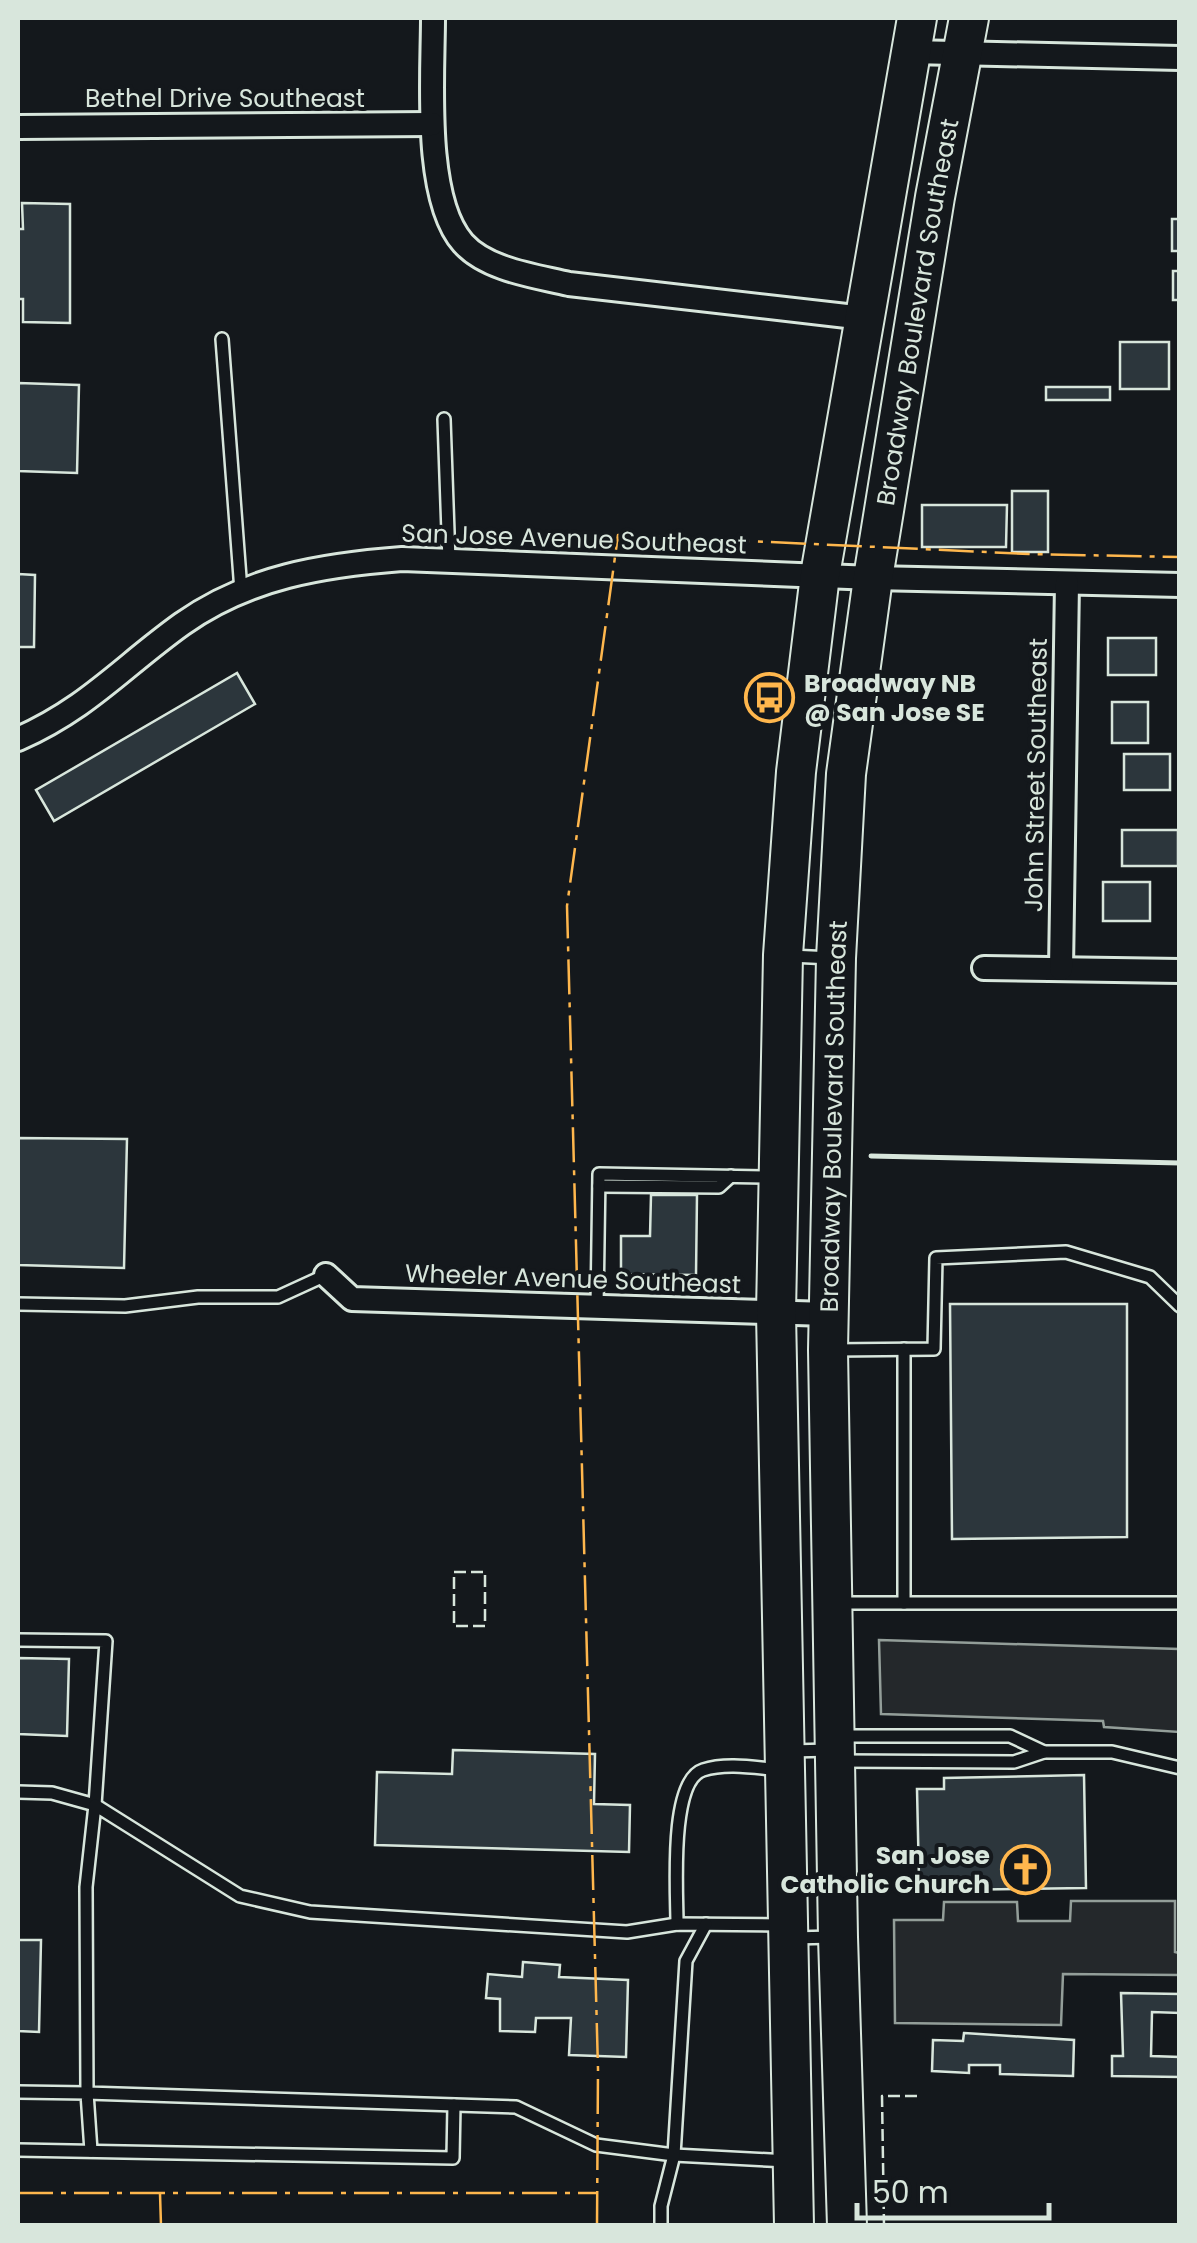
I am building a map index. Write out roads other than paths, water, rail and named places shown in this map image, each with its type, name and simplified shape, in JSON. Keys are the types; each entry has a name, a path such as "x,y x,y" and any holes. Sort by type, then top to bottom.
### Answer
{"main road":[{"name":"Broadway Boulevard Southeast","path":"847,2226 828,1332 836,958 846,774 873,578 935,196 969,18"},
{"name":"Broadway Boulevard Southeast","path":"794,2226 776,1313 783,955 796,772 820,575 914,35"}],"street":[{"path":"433,18 432,124 441,190 453,228 464,244 498,264 570,284 864,318"},
{"path":"914,35 962,55 1180,58"},
{"name":"Bethel Drive Southeast","path":"18,127 432,124"},
{"name":"San Jose Avenue Southeast","path":"18,739 80,706 183,623 241,591 288,574 326,566 402,559 873,578 1180,585"},
{"name":"John Street Southeast","path":"1061,969 1066,583"},
{"path":"984,968 1180,971"},
{"name":"Wheeler Avenue Southeast","path":"326,1275 352,1299 776,1313 828,1332"}],"lane":[{"path":"222,339 241,591"},
{"path":"444,420 449,561"},
{"path":"783,955 836,958"},
{"path":"598,1307 600,1174 780,1177"},
{"path":"828,1332 904,1349 934,1349 936,1258 1066,1252 1150,1277 1180,1306"},
{"path":"18,1304 126,1306 198,1298 278,1297 326,1275"},
{"path":"904,1349 904,1603"},
{"path":"832,1603 1180,1603"},
{"path":"18,1640 106,1641 96,1805 86,1887 90,2151"},
{"path":"677,1924 679,1813 687,1785 704,1770 783,1761 835,1749 1010,1736 1044,1752"},
{"path":"835,1749 1014,1762 1044,1752 1128,1754 1180,1768"},
{"path":"18,1792 52,1793 96,1805 240,1896 310,1912 628,1932 706,1924 838,1937"},
{"path":"661,2226 660,2206 674,2155 686,1961 706,1924"},
{"path":"18,2092 516,2108 596,2145 674,2155 792,2161"},
{"path":"18,2150 453,2158 454,2105"}],"place":[{"name":"Broadway NB @ San Jose SE","path":"769,697"},
{"name":"San Jose Catholic Church","path":"1025,1869"}]}
